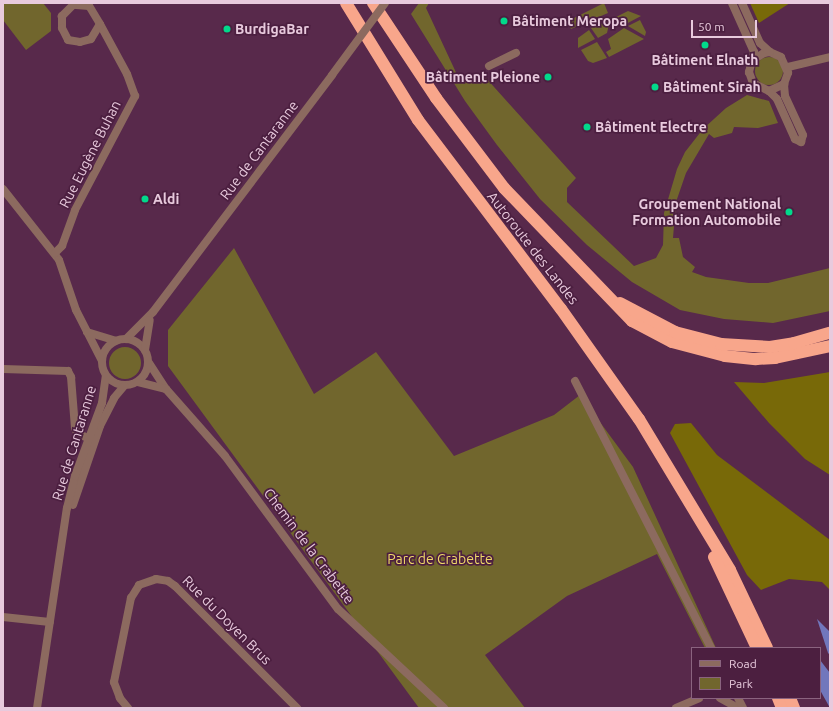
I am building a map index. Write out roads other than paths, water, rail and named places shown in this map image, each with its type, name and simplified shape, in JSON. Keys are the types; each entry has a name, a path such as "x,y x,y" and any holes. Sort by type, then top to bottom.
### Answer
{"highway":[{"name":"Autoroute des Landes","path":"346,3 385,69 432,139 600,362 668,467 694,512"},
{"name":"Autoroute des Landes","path":"373,3 436,98 504,188 538,225 612,298"},
{"path":"612,298 675,332 721,344 770,347 794,344 830,333"},
{"path":"612,298 632,321 672,342 701,352 756,359 790,356 830,346"},
{"path":"694,512 756,647"},
{"path":"694,512 730,570 767,647"}],"street":[{"name":"Rue de Cantaranne","path":"126,339 153,312 386,3"},
{"path":"732,3 752,47 753,60 750,78 757,88 769,91 777,100 795,139 801,142 803,134 785,96 784,84 788,67 781,57 770,52 760,43 742,3"},
{"name":"Rue Eugène Buhan","path":"55,254 62,246 75,210 135,96 128,74 100,24 89,6 73,5 62,16 62,28 68,40 80,42 91,38 100,24"},
{"path":"753,60 758,56 770,52"},
{"path":"490,66 516,53"},
{"path":"788,67 830,57"},
{"path":"769,91 784,84"},
{"path":"3,189 55,254 66,273 76,310 102,362 106,376 114,383 124,386 138,382 166,389"},
{"name":"Rue de Cantaranne","path":"145,350 146,331 153,312"},
{"path":"87,332 116,341"},
{"path":"102,362 106,349 116,341 126,339 137,342 145,350 149,363 147,370 138,382"},
{"name":"Chemin de la Crabette","path":"149,363 166,389 225,456 338,609 444,708"},
{"path":"3,369 68,371 71,377 74,428 77,433 91,440"},
{"name":"Rue de Cantaranne","path":"37,708 63,540 102,403 106,376"},
{"path":"575,381 710,647"},
{"name":"Rue de Cantaranne","path":"91,440 114,398 124,386"},
{"name":"Rue du Doyen Brus","path":"128,708 120,698 114,682 131,598 139,585 156,579 168,581 175,586 297,708"},
{"path":"3,616 50,622"},
{"path":"676,708 697,699"},
{"path":"722,699 738,708"},
{"path":"739,699 744,708"}],"water":[{"path":"817,619 830,632 830,655 828,653"},
{"path":"821,661 830,673 830,708 821,692"}],"place":[{"name":"Bâtiment Meropa","path":"504,21"},
{"name":"BurdigaBar","path":"227,29"},
{"name":"Bâtiment Elnath","path":"705,45"},
{"name":"Bâtiment Pleione","path":"548,77"},
{"name":"Bâtiment Sirah","path":"655,87"},
{"name":"Bâtiment Electre","path":"587,127"},
{"name":"Aldi","path":"145,199"},
{"name":"Groupement National Formation Automobile","path":"789,212"}],"park label":[{"name":"Parc de Crabette","path":"440,559"}]}
